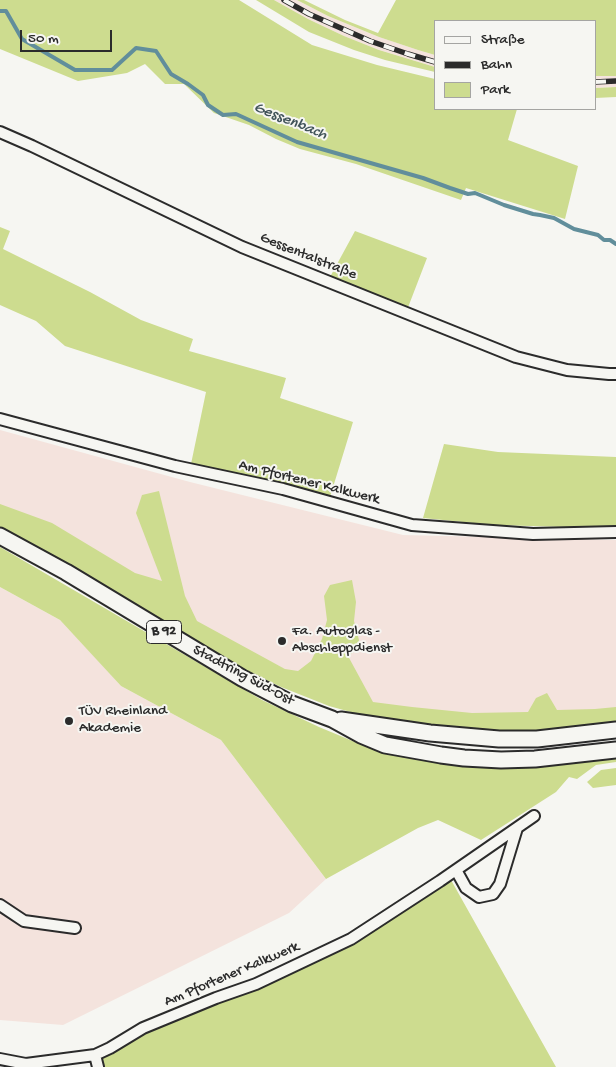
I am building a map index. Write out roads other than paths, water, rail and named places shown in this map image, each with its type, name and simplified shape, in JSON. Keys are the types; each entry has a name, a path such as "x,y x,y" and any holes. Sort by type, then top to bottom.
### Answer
{"main road":[{"name":"Stadtring Süd-Ost","path":"0,536 66,572 242,678 292,704 332,719 361,735 385,745 464,758 501,760 535,759 616,750"},
{"name":"Stadtring Süd-Ost","path":"332,719 430,733 499,739 537,739 616,730"}],"street":[{"name":"Gessentalstraße","path":"0,132 242,247 516,357 567,370 616,374"},
{"name":"Am Pfortener Kalkwerk","path":"0,418 174,466 282,489 412,525 533,534 616,532"},
{"name":"Am Pfortener Kalkwerk","path":"0,1059 26,1064 95,1055 143,1028 256,984 351,939 534,816"},
{"path":"456,870 466,888 479,897 493,894 500,884 518,828"},
{"path":"0,905 24,921 75,928"},
{"path":"95,1055 98,1067"}],"waterway":[{"name":"Gessenbach","path":"0,11 6,11 22,39 75,70 112,70 136,48 156,51 171,74 203,95 208,105 223,115 236,114 297,142 423,178 468,194 475,193 533,214 554,218 574,229 598,235 604,240 610,240 616,244"}],"railway":[{"path":"284,0 309,14 370,41 434,62"},
{"path":"596,82 616,81"}],"place":[{"name":"Fa. Autoglas - Abschleppdienst","path":"282,641"},
{"name":"TÜV Rheinland Akademie","path":"69,721"}]}
